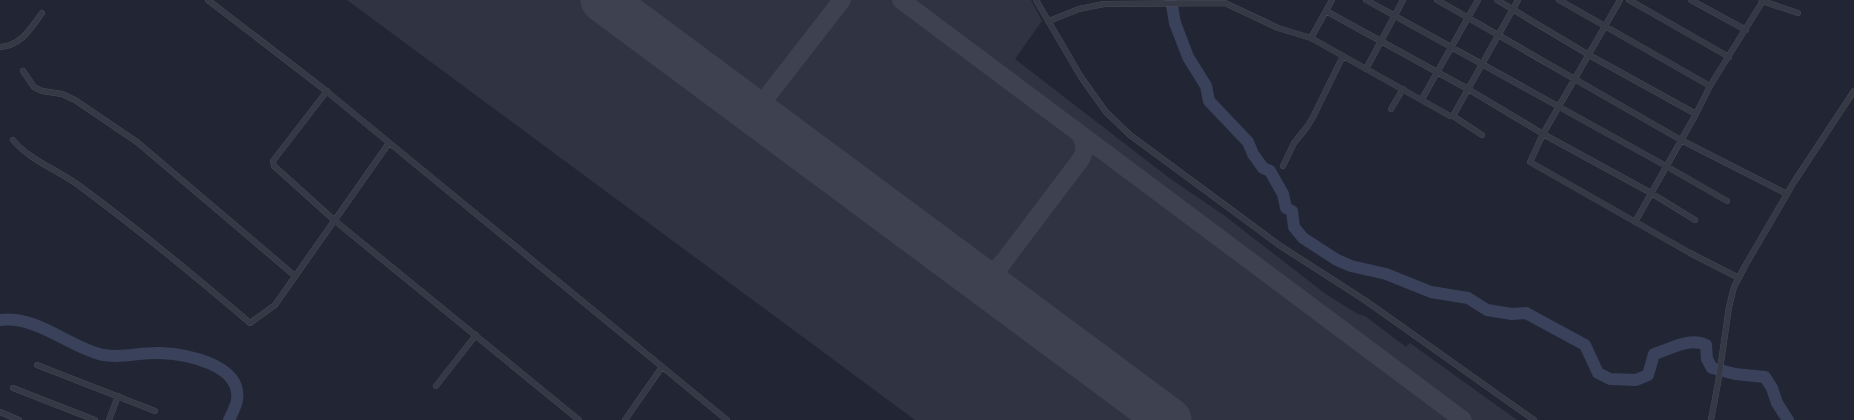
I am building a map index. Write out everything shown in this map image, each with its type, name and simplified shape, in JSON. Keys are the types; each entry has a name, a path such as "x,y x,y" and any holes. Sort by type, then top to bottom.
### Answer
{"street":[{"path":"208,0 327,91 727,420"},
{"path":"1036,0 1081,76 1106,112 1130,135 1279,245 1372,305 1534,420"},
{"path":"1311,38 1332,0"},
{"path":"1366,0 1396,15 1666,166 1727,202"},
{"path":"1366,69 1382,42 1403,0"},
{"path":"1437,0 1681,140 1787,194"},
{"path":"1422,99 1453,47 1478,0"},
{"path":"1497,0 1589,55 1696,114"},
{"path":"1453,116 1518,0"},
{"path":"1559,0 1710,86"},
{"path":"1620,0 1543,134 1530,162 1635,222 1738,278"},
{"path":"1629,0 1729,57"},
{"path":"1691,0 1746,30"},
{"path":"1635,222 1696,114 1710,86 1746,30 1762,0 1798,13"},
{"path":"1049,21 1079,9 1104,4 1132,5 1225,3 1278,28 1311,38 1450,116 1453,116 1482,135"},
{"path":"1326,11 1438,72 1543,134 1651,193 1695,220"},
{"path":"0,47 8,46 21,40 42,13"},
{"path":"1283,166 1294,143 1307,128 1313,117 1343,56"},
{"path":"23,71 34,87 42,91 62,94 75,100 133,139 295,276"},
{"path":"1391,109 1403,89"},
{"path":"327,91 273,163 274,167 334,220 579,420"},
{"path":"1711,420 1729,307 1738,278 1787,194 1854,91"},
{"path":"13,140 23,150 67,176 106,206 200,280 250,323 275,305 390,143"},
{"path":"436,386 476,335"},
{"path":"37,365 155,411"},
{"path":"625,420 662,367"},
{"path":"13,388 95,420"},
{"path":"109,420 118,396"},
{"path":"0,412 19,420"}],"shaded area":[{"path":"347,0 1031,0 1042,21 1015,59 1168,177 1225,216 1327,295 1358,314 1365,316 1406,347 1410,343 1517,420 915,420"}],"waterway":[{"path":"1171,0 1175,23 1188,57 1206,86 1209,101 1248,142 1253,154 1263,168 1270,171 1283,194 1286,208 1292,211 1294,227 1303,238 1337,260 1351,266 1386,274 1431,292 1468,298 1487,310 1512,314 1526,313 1585,345 1598,373 1610,379 1636,380 1648,375 1654,354 1687,343 1693,342 1706,345 1707,359 1712,368 1735,374 1765,377 1772,388 1777,403 1788,420"},
{"path":"0,320 26,322 38,326 84,349 104,355 120,356 160,353 183,356 210,363 231,378 236,388 237,400 229,420"}],"taxiway":[{"path":"609,0 613,7"},
{"path":"755,112 842,0"},
{"path":"901,0 1463,420"},
{"path":"1004,261 1081,159 1084,152 1084,146 1083,139 1079,133"},
{"path":"948,256 970,270 983,273 990,272 1004,261 997,273 996,279 1002,293 1012,304"}],"runway":[{"path":"603,0 1169,420"}]}
